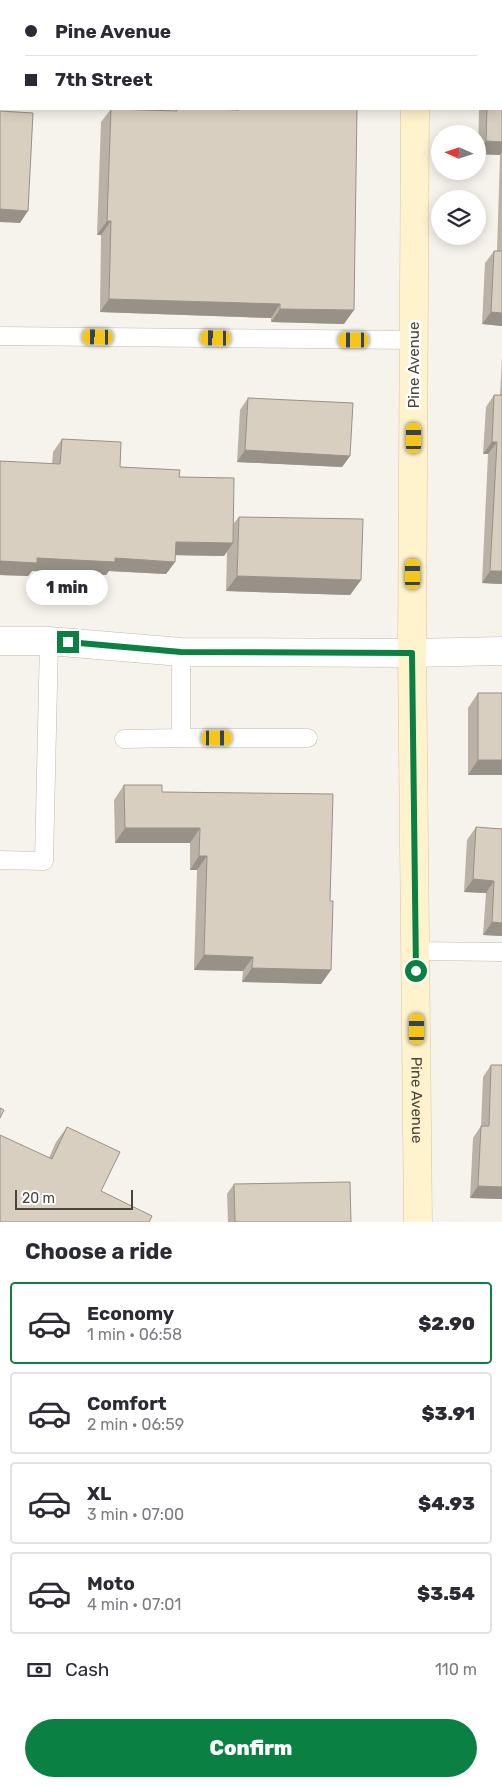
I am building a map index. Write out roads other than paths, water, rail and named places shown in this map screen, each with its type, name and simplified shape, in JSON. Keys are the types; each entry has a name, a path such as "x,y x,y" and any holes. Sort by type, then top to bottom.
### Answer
{"main road":[{"name":"Pine Avenue","path":"414,110 412,653 418,1222"}],"street":[{"path":"0,641 49,641 181,652 412,653 502,651"}],"lane":[{"path":"0,336 414,340"},
{"path":"0,860 44,861 49,641"},
{"path":"181,652 181,738"},
{"path":"124,739 308,738"},
{"path":"416,951 502,952"}]}
